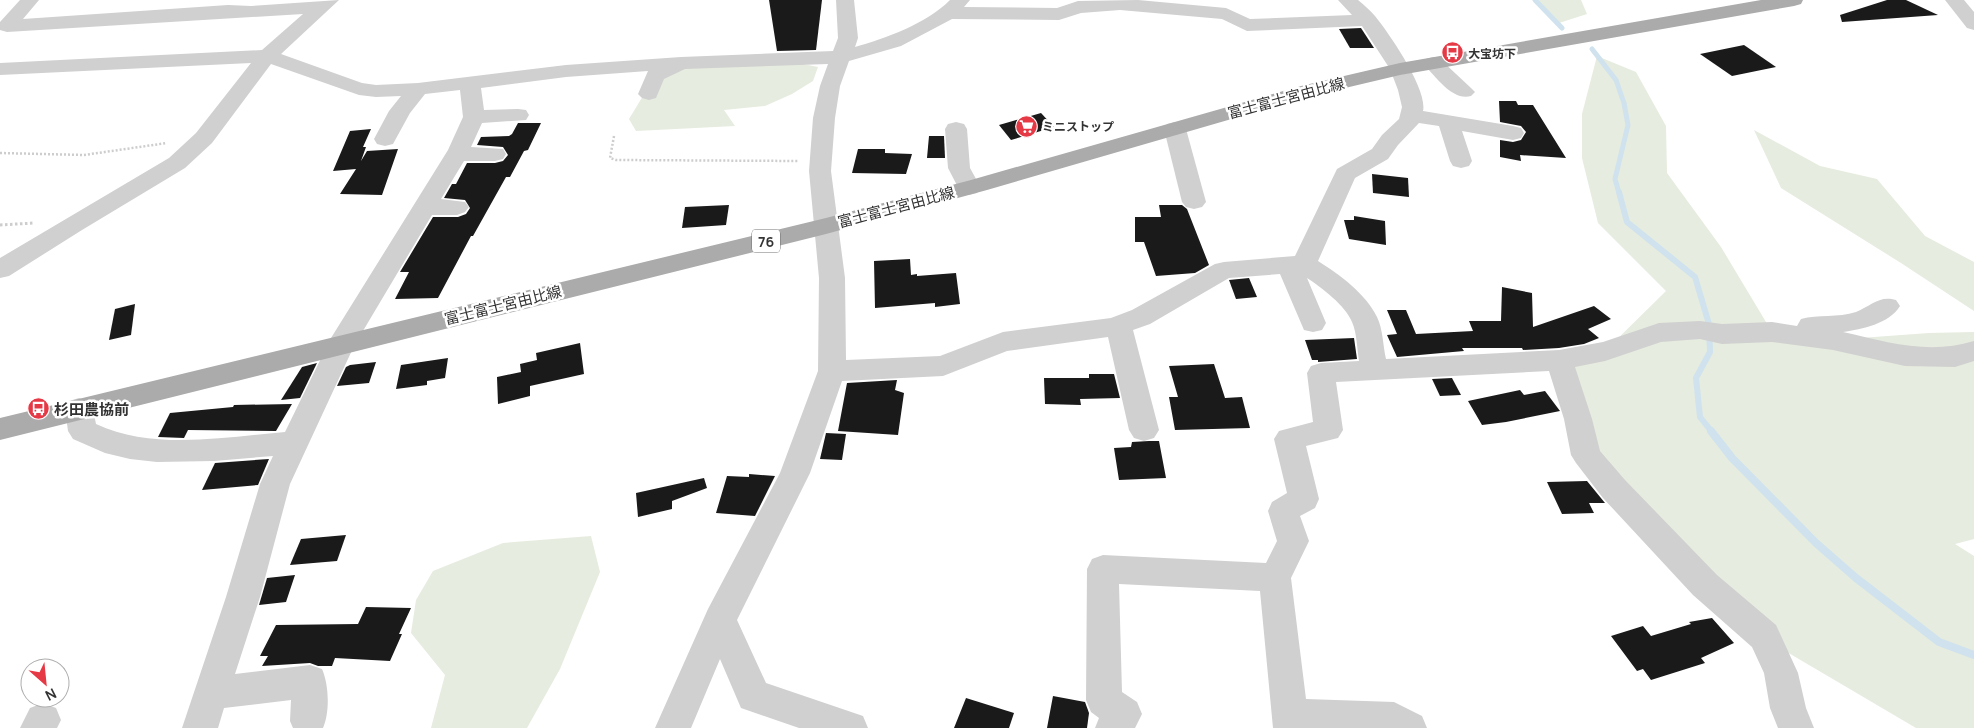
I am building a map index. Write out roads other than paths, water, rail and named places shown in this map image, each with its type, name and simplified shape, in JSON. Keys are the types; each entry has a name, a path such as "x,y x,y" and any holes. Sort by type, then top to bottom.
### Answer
{"main road":[{"name":"富士富士宮由比線","path":"0,429 826,226 968,188 1301,92 1400,69 1794,0"}],"street":[{"path":"30,0 7,26 228,11 240,12 325,4"},
{"path":"673,728 720,620 795,473 832,371 832,278 820,161 824,118 830,86 848,38 845,0"},
{"path":"1313,323 1296,265 1345,174 1380,154 1390,140 1409,121 1413,107 1409,90 1400,69 1368,20 1347,0"},
{"path":"1954,0 1974,24"},
{"path":"2,69 267,56 346,84 418,90 566,71 681,63 842,57 894,42 954,7 1059,14 1078,7 1136,3 1226,14 1247,24 1368,20"},
{"path":"0,270 73,224 178,163 204,138 267,56 325,4"},
{"path":"2,69 38,25"},
{"path":"649,94 655,76 681,63"},
{"path":"1434,63 1464,92"},
{"path":"200,728 243,597 275,484 341,344 457,154 474,117 470,84"},
{"path":"385,139 400,111 418,90"},
{"path":"474,117 518,115"},
{"path":"1411,115 1513,133"},
{"path":"1448,121 1461,161"},
{"path":"956,129 960,168 968,188"},
{"path":"1175,129 1194,202"},
{"path":"457,154 495,154"},
{"path":"425,207 457,207"},
{"path":"832,371 943,366 1002,342 1119,326 1142,317 1224,270 1296,265 1329,280 1348,298 1365,319 1374,369"},
{"path":"1803,337 1810,326 1825,326 1862,320 1887,306"},
{"path":"1119,326 1144,430"},
{"path":"1409,728 1394,719 1291,722 1275,578 1293,541 1283,511 1304,499 1289,439 1328,430 1321,372 1559,360 1605,351 1660,332 1772,332 1832,340 1906,356 1955,357 1974,351"},
{"path":"1559,360 1578,420 1586,455 1614,488 1705,585 1764,636 1781,673 1788,708 1796,728"},
{"path":"79,409 82,431 95,439 147,451 193,450 294,443"},
{"path":"1118,721 1104,700 1103,569 1275,578"},
{"path":"720,620 754,696 850,728"},
{"path":"212,693 310,682 308,721"}],"waterway":[{"path":"1535,0 1562,28"},
{"path":"1592,49 1616,80 1624,103 1628,125 1615,179 1619,193"},
{"path":"1619,192 1627,222 1695,277 1709,324 1710,352 1696,378 1700,417 1712,432"},
{"path":"1711,431 1732,458 1816,543 1856,578 1939,642 1974,655"}],"place":[{"name":"大宝坊下","path":"1452,53"},
{"name":"ミニストップ","path":"1026,126"},
{"name":"杉田農協前","path":"38,409"}]}
